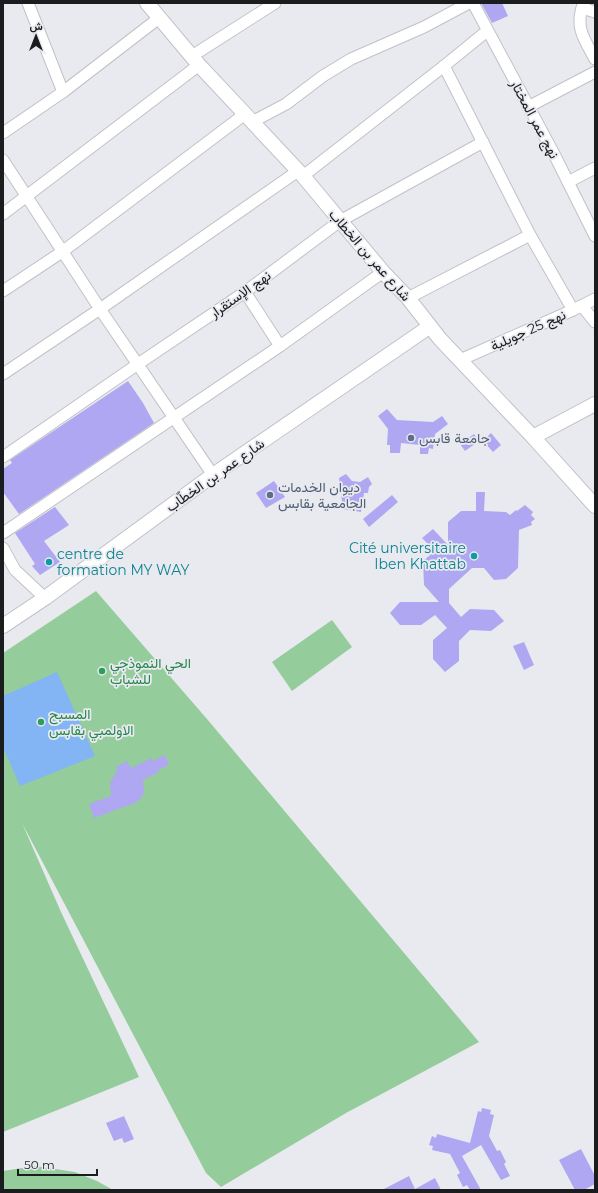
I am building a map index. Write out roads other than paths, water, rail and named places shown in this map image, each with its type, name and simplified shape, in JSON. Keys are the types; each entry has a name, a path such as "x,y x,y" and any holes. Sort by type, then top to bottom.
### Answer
{"street":[{"path":"28,3 63,92"},
{"name":"شارع عمر بن الخطاب","path":"147,3 196,61 300,174 383,272 408,298 429,327 593,501"},
{"path":"3,214 26,198 196,61 275,3"},
{"path":"3,291 62,252 249,118 286,104 323,76 351,59 424,27 469,3"},
{"name":"نهج عمر المختار","path":"473,3 595,236"},
{"path":"595,12 583,5 580,17 580,27 583,38 595,59"},
{"path":"3,133 63,92 159,18"},
{"path":"3,374 300,174 444,66 487,31"},
{"path":"444,66 530,235 578,308 595,322"},
{"path":"528,107 595,72"},
{"name":"نهج الإستقرار","path":"3,457 245,292 340,221 482,142"},
{"path":"3,160 26,198 213,475"},
{"path":"568,182 595,168"},
{"path":"408,298 530,235"},
{"path":"3,533 280,346 383,272"},
{"path":"245,292 280,346"},
{"name":"نهج 25 جويلية","path":"460,360 578,308 595,299"},
{"name":"شارع عمر بن الخطّاب","path":"3,626 45,598 213,475 429,327"},
{"path":"533,437 595,404"},
{"path":"3,548 15,570 45,598"}],"water":[{"name":"المسبح الاولمبي بقابس","path":"57,672 95,756 20,786 3,747 3,696"}],"place":[{"name":"جامعة قابس","path":"411,438"},
{"name":"ديوان الخدمات الجامعية بقابس","path":"270,495"},
{"name":"Cité universitaire Iben Khattab","path":"474,556"},
{"name":"centre de formation MY WAY","path":"49,562"},
{"name":"الحي النموذجي للشباب","path":"102,671"},
{"name":"المسبح الاولمبي بقابس","path":"41,722"}]}
